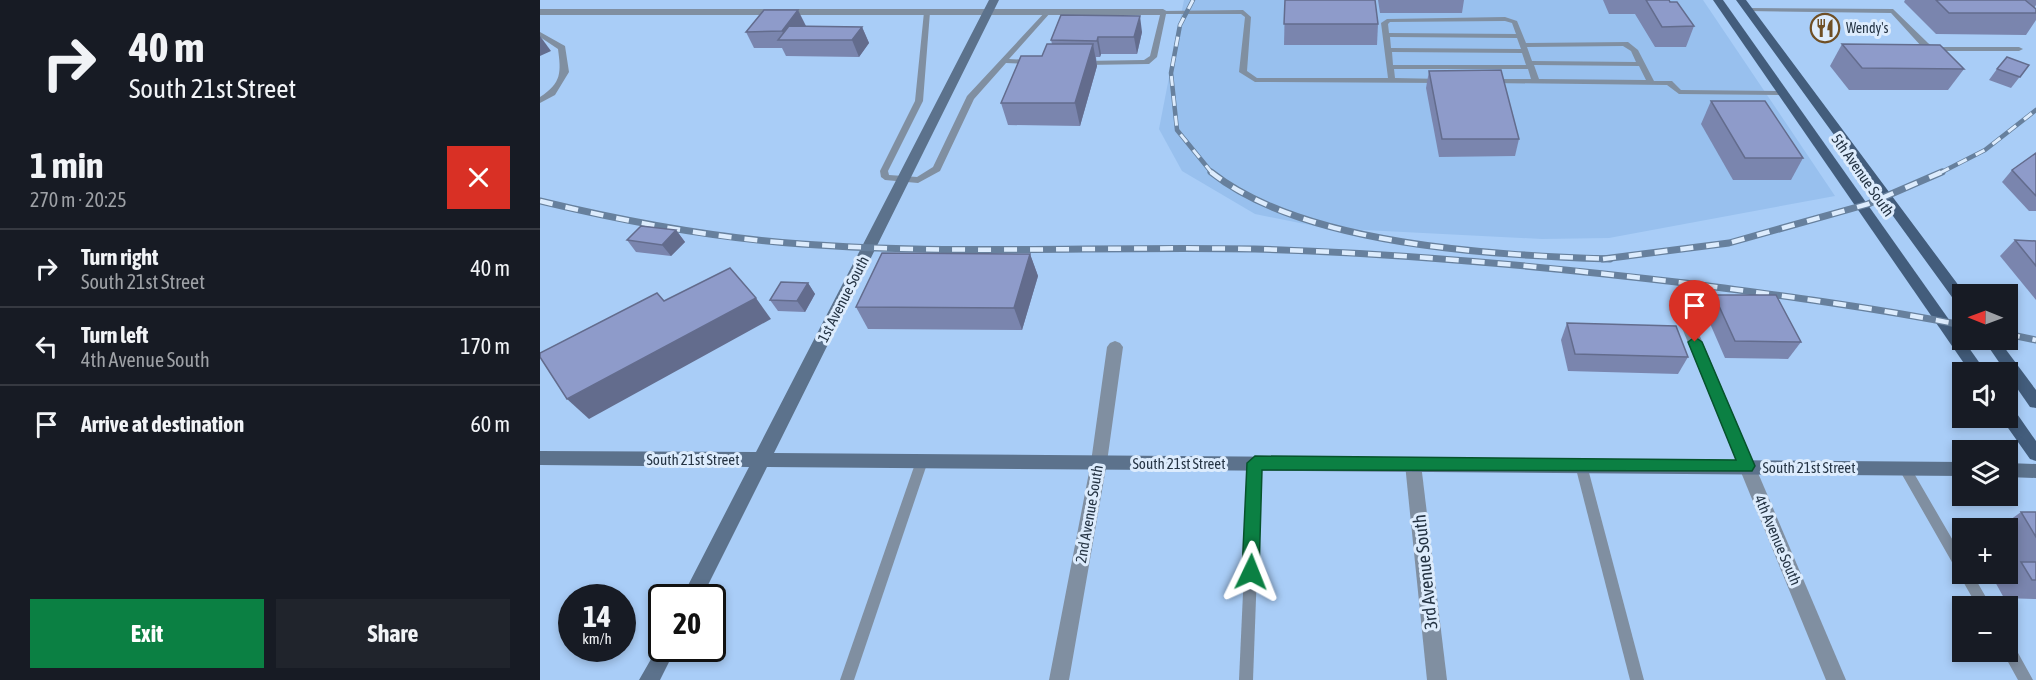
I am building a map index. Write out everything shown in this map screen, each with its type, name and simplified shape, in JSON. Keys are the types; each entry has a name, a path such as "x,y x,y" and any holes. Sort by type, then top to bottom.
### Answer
{"main road":[{"name":"1st Avenue South","path":"699,584 994,0"},
{"name":"5th Avenue South","path":"1718,0 1971,362"},
{"name":"5th Avenue South","path":"1745,5 1952,286"},
{"path":"1998,350 2036,402"},
{"path":"2018,428 2036,454"},
{"name":"South 21st Street","path":"540,458 1952,469"},
{"path":"2018,470 2036,471"},
{"path":"649,680 659,662"}],"street":[{"path":"540,12 1163,12"},
{"name":"4th Avenue South","path":"1678,301 1836,680"},
{"name":"2nd Avenue South","path":"1059,680 1099,462 1115,347"},
{"name":"3rd Avenue South","path":"1413,464 1437,680"}],"lane":[{"path":"1838,0 1848,10"},
{"path":"1883,0 1925,45 1932,48 2019,49"},
{"path":"1745,5 1893,11"},
{"path":"927,12 919,101 884,171 885,177 918,180 937,169 970,98 1048,12"},
{"path":"1074,63 1146,62 1153,57 1163,12 1243,12 1248,17 1243,72 1255,80 1447,81"},
{"path":"1392,81 1384,23 1389,20 1505,19 1515,22 1536,82"},
{"path":"540,34 562,48 565,72 552,93 540,101"},
{"path":"1386,35 1520,36"},
{"path":"1388,50 1624,44 1634,50 1651,83"},
{"path":"1004,62 1039,62"},
{"path":"1390,67 1641,63"},
{"path":"1481,81 1669,83 1680,92 1782,93"},
{"path":"847,680 922,461"},
{"path":"1246,680 1255,463"},
{"path":"1581,465 1637,680"},
{"path":"1905,467 1952,550"},
{"path":"2016,662 2026,680"}],"shaded area":[{"path":"1184,0 1703,0 1835,196 1609,238 1542,239 1325,228 1255,214 1182,171 1159,129"}],"building":[{"path":"1285,0 1375,0 1378,24 1284,24"},
{"path":"1646,0 1677,2 1694,26 1662,27"},
{"path":"1936,0 2025,0 2036,9 2036,13 1949,13"},
{"path":"764,10 798,10 782,31 746,32"},
{"path":"1061,15 1140,16 1134,37 1098,37 1097,41 1051,40"},
{"path":"789,26 862,27 852,40 778,40"},
{"path":"1047,44 1093,44 1075,103 1001,103 1021,56 1042,56"},
{"path":"1842,44 1940,45 1964,69 1862,68"},
{"path":"2007,57 2029,65 2020,77 1997,69"},
{"path":"1501,70 1519,139 1442,139 1429,71"},
{"path":"1711,101 1765,101 1803,158 1745,158"},
{"path":"2036,153 2036,196 2012,170"},
{"path":"641,226 676,230 662,245 627,240"},
{"path":"2015,240 2036,241 2036,266"},
{"path":"882,253 1030,254 1014,308 856,307"},
{"path":"730,268 756,298 567,399 540,357 540,353 657,293 664,301"},
{"path":"781,282 808,283 797,301 770,300"},
{"path":"1714,295 1776,295 1801,342 1735,341"},
{"path":"1567,323 1676,326 1688,357 1575,354"},
{"path":"2021,512 2036,512 2036,537"},
{"path":"2021,562 2036,562 2036,580 2032,580"}],"railway":[{"path":"1193,0 1180,25 1171,73 1177,130 1211,172"},
{"path":"1942,172 1985,150 2036,110"},
{"path":"1211,172 1250,197 1296,216 1348,231 1402,242 1457,249 1605,259"},
{"path":"1605,259 1729,243 1868,204 1942,172"},
{"path":"540,201 670,228 736,238 802,244 972,250 1255,249 1470,261 1685,283 1858,307 1952,323"},
{"path":"1605,259 1610,259"},
{"path":"2018,336 2036,340"}],"place":[{"name":"Wendy's","path":"1825,28"}],"route":[{"path":"1251,572 1255,463 1747,466 1695,342"}]}
